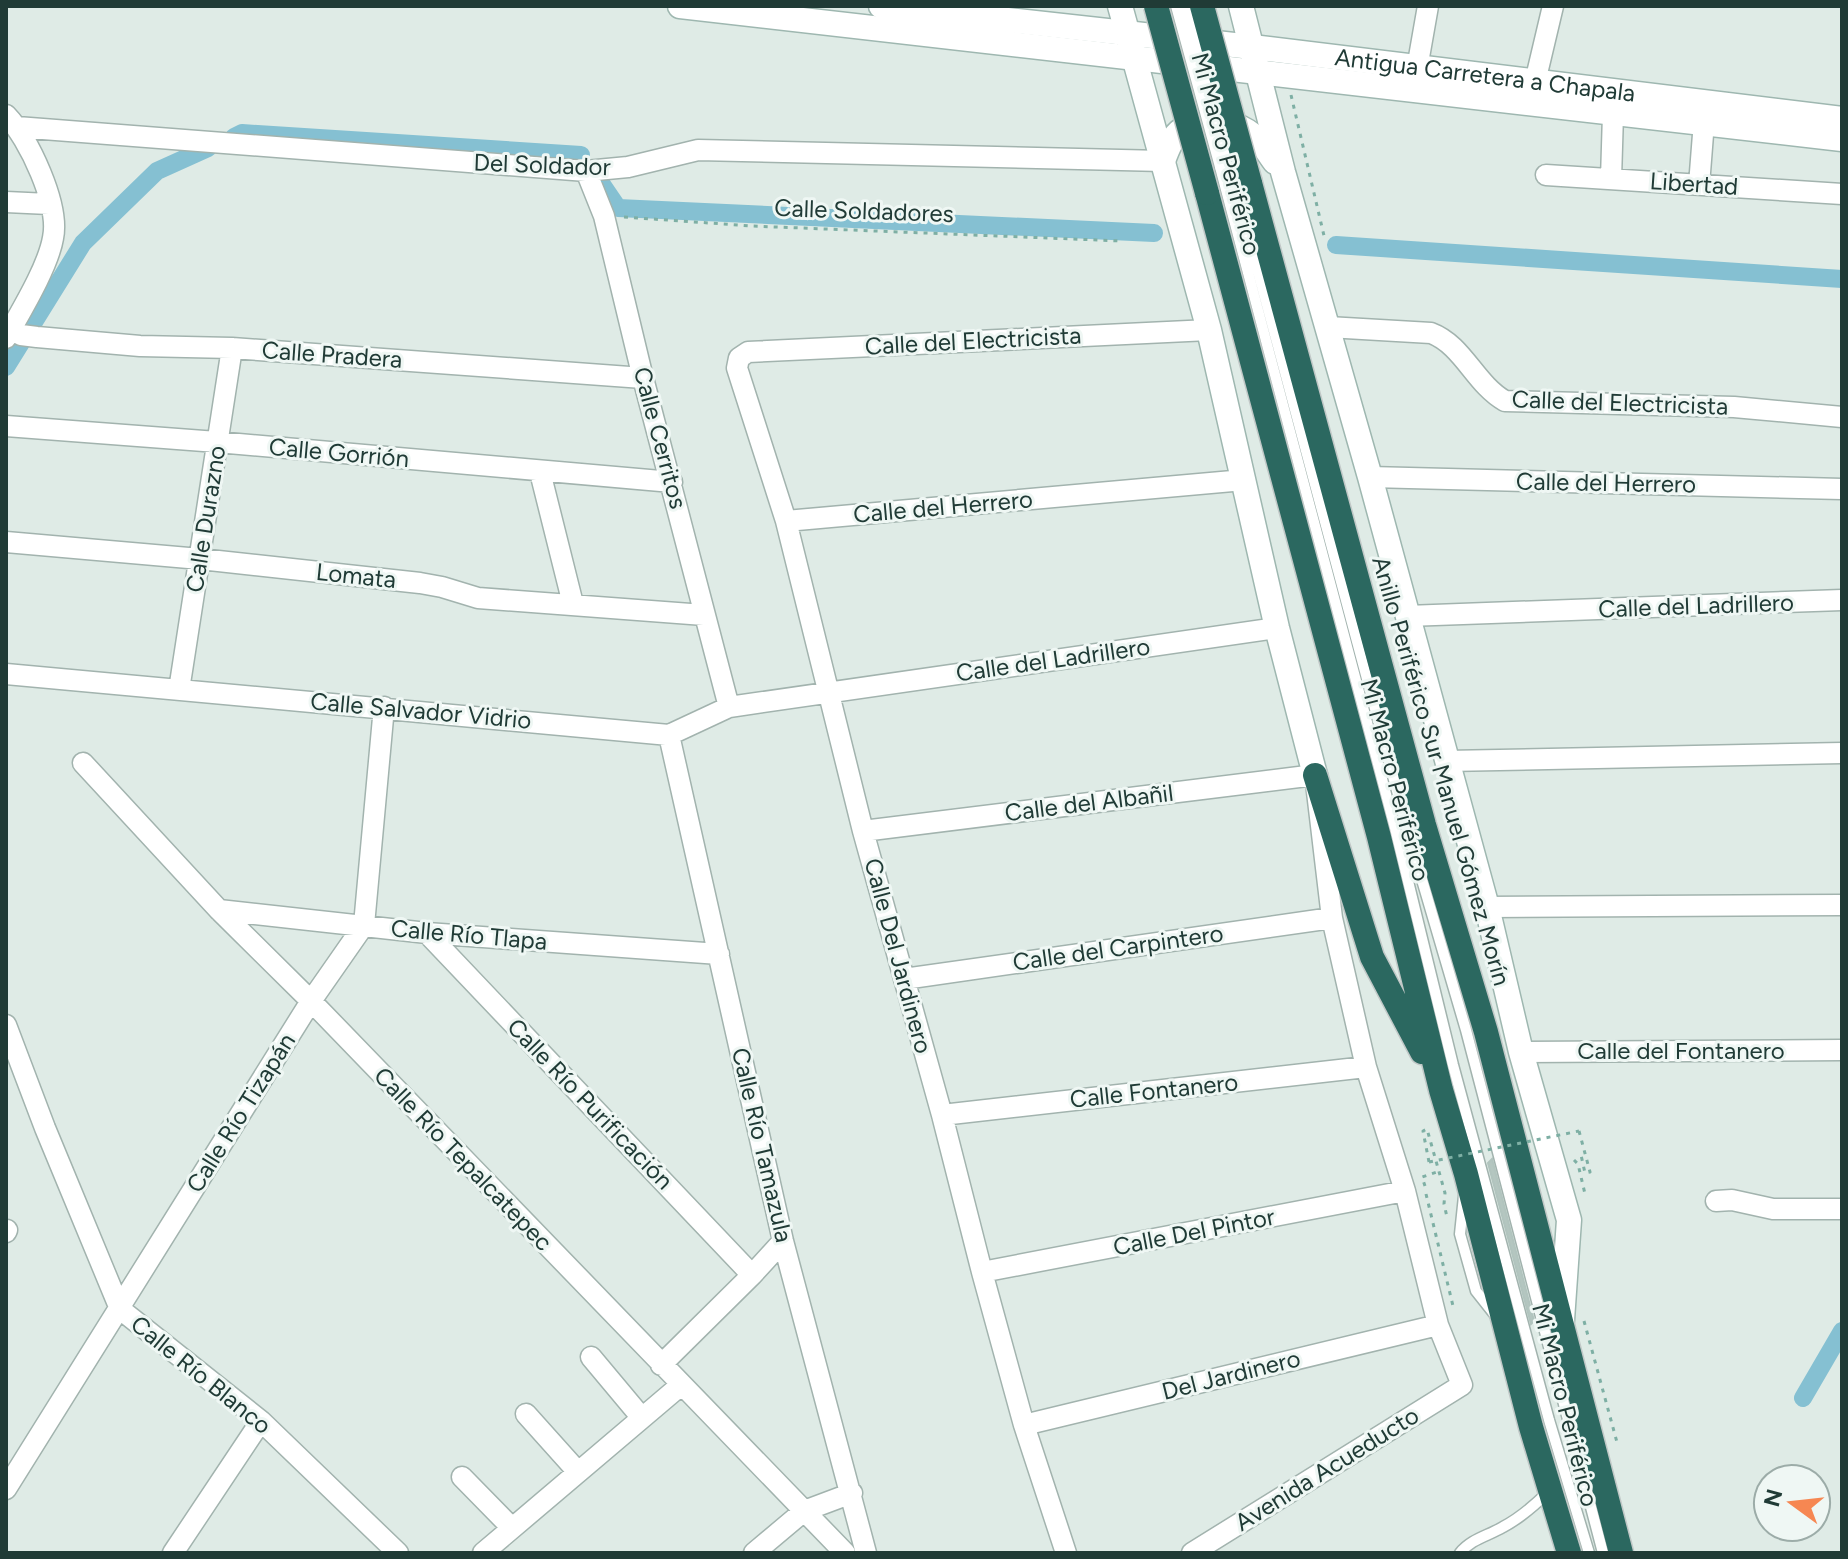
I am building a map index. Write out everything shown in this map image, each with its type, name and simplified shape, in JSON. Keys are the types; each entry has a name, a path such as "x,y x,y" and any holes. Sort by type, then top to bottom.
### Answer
{"highway":[{"path":"1156,6 1375,822 1441,1090 1540,1424 1550,1490 1569,1553"},
{"name":"Anillo Periférico Sur Manuel Gómez Morín","path":"1202,6 1424,825 1486,1032 1563,1321 1574,1406 1621,1553"},
{"path":"1315,775 1372,957 1441,1090"}],"main road":[{"path":"682,6 1130,46"},
{"path":"881,6 1130,46"},
{"path":"1120,6 1209,330 1277,628 1315,775"},
{"path":"1241,6 1283,172 1370,477 1487,907 1521,1052 1569,1220 1563,1321"},
{"name":"Antigua Carretera a Chapala","path":"1130,46 1252,47 1415,80 1613,114 1842,119"},
{"name":"Antigua Carretera a Chapala","path":"1130,46 1258,72 1535,82 1842,139"},
{"path":"1163,161 1169,145 1181,130 1200,122 1222,120 1244,128 1258,139 1283,172"}],"street":[{"path":"1415,80 1428,6"},
{"path":"1535,82 1553,6"},
{"path":"1611,179 1613,114"},
{"path":"1699,185 1704,114"},
{"path":"12,121 35,158 49,204 54,234 50,252 16,333"},
{"name":"Del Soldador","path":"12,121 586,171 628,167 698,150 1163,161"},
{"name":"Calle Cerritos","path":"586,171 604,216 729,707"},
{"name":"Libertad","path":"1546,175 1842,194"},
{"path":"6,202 49,204"},
{"name":"Calle del Electricista","path":"1328,327 1431,333 1444,337 1493,394 1505,401 1734,407 1842,417"},
{"name":"Calle del Electricista","path":"739,358 748,352 1209,330"},
{"name":"Calle Pradera","path":"16,333 140,346 232,348 643,378"},
{"name":"Calle Durazno","path":"179,690 232,348"},
{"name":"Calle Del Jardinero","path":"739,358 737,368 786,521 863,831 982,1272 1024,1425 1066,1553"},
{"name":"Calle Gorrión","path":"6,426 672,482"},
{"path":"540,472 573,604"},
{"name":"Calle del Herrero","path":"1370,477 1842,489"},
{"name":"Calle del Herrero","path":"786,521 1244,480"},
{"name":"Lomata","path":"6,542 420,583 478,598 704,615"},
{"name":"Calle del Ladrillero","path":"1407,616 1842,600"},
{"name":"Calle del Ladrillero","path":"829,693 1277,628"},
{"name":"Calle Salvador Vidrio","path":"6,674 669,735"},
{"path":"669,735 729,707 829,693"},
{"name":"Calle Río Tizapán","path":"6,1489 311,1001 364,925 384,707"},
{"name":"Calle Río Tamazula","path":"669,735 783,1241 866,1553"},
{"path":"1446,761 1842,753"},
{"name":"Calle Río Tepalcatepec","path":"83,763 219,910 311,1001 845,1553"},
{"path":"1315,775 1332,918 1366,1067 1405,1191 1438,1325"},
{"name":"Calle del Albañil","path":"863,831 1315,775"},
{"path":"1487,907 1842,905"},
{"name":"Calle Río Tlapa","path":"219,910 427,933 719,954"},
{"name":"Calle del Carpintero","path":"904,979 1332,918"},
{"name":"Calle Río Purificación","path":"427,933 752,1275"},
{"name":"Calle Río Blanco","path":"6,1025 120,1309 261,1421 398,1553"},
{"name":"Calle del Fontanero","path":"1521,1052 1842,1050"},
{"name":"Calle Fontanero","path":"942,1115 1366,1067"},
{"name":"Calle Del Pintor","path":"982,1272 1405,1191"},
{"path":"1716,1201 1732,1200 1773,1209 1842,1209"},
{"path":"661,1365 783,1241"},
{"name":"Avenida Acueducto","path":"1192,1553 1462,1385 1438,1325"},
{"name":"Del Jardinero","path":"1024,1425 1438,1325"},
{"path":"591,1357 642,1418"},
{"path":"483,1553 681,1385"},
{"path":"526,1414 578,1472"},
{"path":"173,1553 261,1421"},
{"path":"462,1477 512,1528"},
{"path":"754,1553 804,1511 852,1493"}],"lane":[{"name":"Mi Macro Periférico","path":"1176,6 1224,165 1408,832 1466,1030 1563,1321"},
{"name":"Mi Macro Periférico","path":"1186,6 1395,828 1515,1339"},
{"name":"Mi Macro Periférico","path":"1574,1406 1603,1553"},
{"name":"Mi Macro Periférico","path":"1540,1424 1589,1553"},
{"path":"1464,1550 1504,1527 1534,1506 1550,1490"}],"path":[{"name":"Calle Soldadores","path":"604,216 752,226 1122,241"},
{"path":"1436,1156 1427,1129 1423,1131 1429,1162 1579,1131 1590,1172 1585,1173 1581,1155 1578,1164"},
{"path":"1563,1321 1618,1446"}],"building":[{"path":"1492,1159 1534,1321 1531,1324 1488,1163"}],"waterway":[{"path":"234,137 242,133 581,155"},
{"path":"6,367 83,243 157,171 208,148"},
{"path":"601,183 618,208 1154,233"},
{"path":"1336,245 1842,279"},
{"path":"1803,1398 1842,1331"}]}
